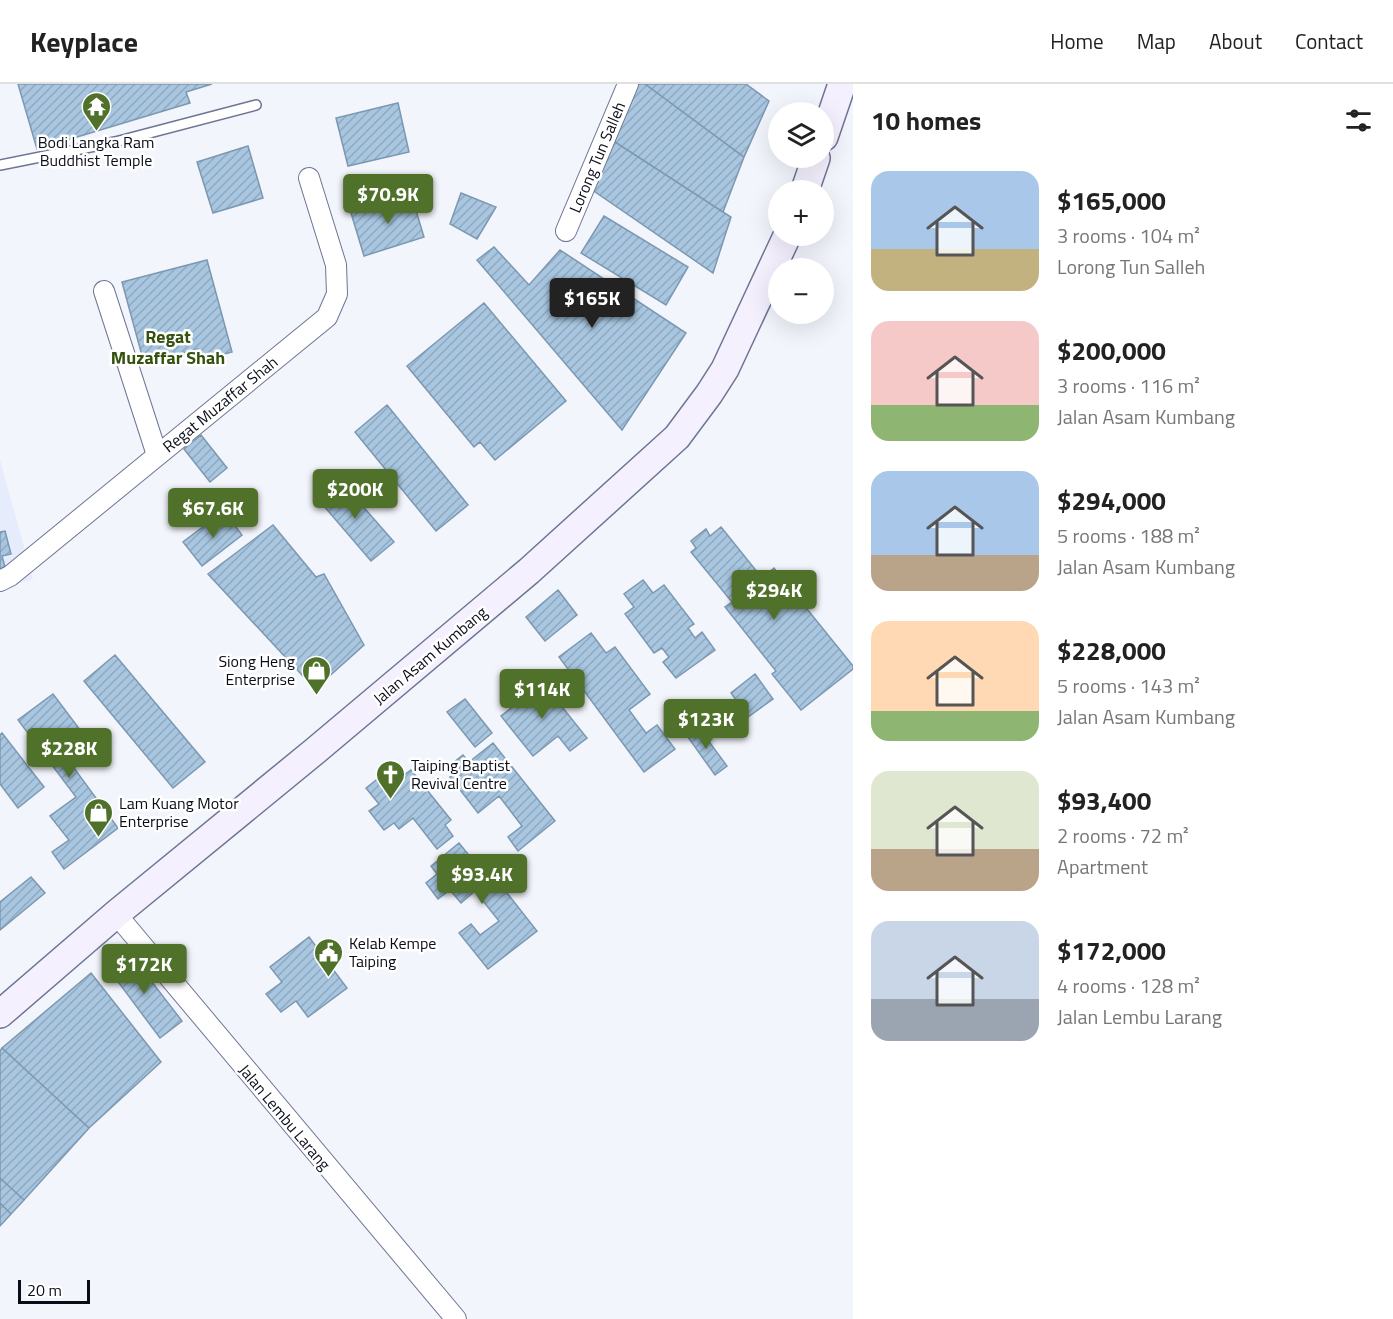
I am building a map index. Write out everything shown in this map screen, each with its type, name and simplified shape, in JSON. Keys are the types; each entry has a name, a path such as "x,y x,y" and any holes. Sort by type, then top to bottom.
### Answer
{"main road":[{"path":"834,108 842,84"},
{"name":"Jalan Asam Kumbang","path":"0,1014 116,914 315,752 529,571 677,437 710,394 725,369 782,246"}],"street":[{"name":"Lorong Tun Salleh","path":"566,231 628,84"},
{"name":"Regat Muzaffar Shah","path":"0,581 10,576 327,317 337,294 336,265 309,178"},
{"path":"104,291 157,455"},
{"name":"Jalan Lembu Larang","path":"116,914 456,1319"}],"lane":[{"path":"0,165 115,142 256,105"}],"shaded area":[{"path":"0,460 33,579 0,588"}],"building":[{"path":"18,84 212,84 186,92 190,103 37,149"},
{"path":"636,84 645,84 744,157 723,212 612,140"},
{"path":"645,84 746,84 769,101 744,157"},
{"path":"398,103 409,152 348,166 336,118"},
{"path":"612,140 731,217 713,273 588,187"},
{"path":"248,146 263,198 213,213 197,162"},
{"path":"461,193 496,207 477,239 450,224"},
{"path":"411,194 424,237 364,256 351,213"},
{"path":"604,216 688,267 666,305 581,253"},
{"path":"494,247 529,285 560,250 686,333 622,430 477,260"},
{"path":"207,260 232,352 201,360 198,349 144,363 122,282"},
{"path":"484,303 566,401 495,460 480,442 474,447 407,366"},
{"path":"387,405 468,505 436,531 355,432"},
{"path":"201,435 227,468 210,482 184,449"},
{"path":"339,479 394,542 371,561 317,498"},
{"path":"224,511 242,535 202,566 183,542"},
{"path":"273,525 316,577 324,574 364,645 315,689 208,574"},
{"path":"721,527 762,578 774,568 853,666 853,669 801,710 772,674 776,671 725,607 732,602 691,552 696,548 691,541 706,529 710,536"},
{"path":"5,531 11,554 2,556 5,567 0,569 0,532"},
{"path":"643,580 653,593 664,585 694,624 688,628 695,638 702,632 715,650 676,678 663,662 669,657 662,648 654,653 625,614 634,607 624,594"},
{"path":"558,590 577,615 545,641 526,617"},
{"path":"591,633 606,653 615,647 650,694 629,710 646,733 657,725 675,749 644,772 559,657"},
{"path":"115,655 205,762 173,788 84,681"},
{"path":"755,674 773,699 748,717 731,693"},
{"path":"539,678 587,738 570,751 558,736 533,756 501,716 528,695 524,690"},
{"path":"53,694 93,747 71,764 118,828 64,869 52,852 69,840 50,816 76,797 18,720"},
{"path":"465,699 492,733 475,747 447,712"},
{"path":"696,724 727,766 715,775 685,733"},
{"path":"2,733 44,787 18,808 0,784 0,735"},
{"path":"493,743 555,821 518,851 508,837 522,826 499,796 478,813 450,777 454,774 449,766 463,755 469,762"},
{"path":"390,769 398,779 411,770 451,820 445,825 453,836 437,849 413,818 399,829 394,823 384,830 369,811 379,804 366,788"},
{"path":"459,843 476,864 481,860 537,931 488,969 459,933 471,924 480,935 499,921 475,891 461,903 450,890 438,899 426,883 437,874 431,866"},
{"path":"31,877 45,893 0,930 0,902"},
{"path":"309,937 347,988 308,1017 296,1001 281,1012 266,994 282,982 270,967"},
{"path":"128,951 182,1021 160,1038 107,967"},
{"path":"91,973 161,1062 89,1128 2,1048"},
{"path":"2,1048 89,1128 24,1200 0,1178 0,1051"},
{"path":"0,1178 24,1200 11,1214 0,1203"},
{"path":"0,1203 11,1214 0,1226"}],"place":[{"name":"Bodi Langka Ram Buddhist Temple","path":"96,132"},
{"name":"Siong Heng Enterprise","path":"316,696"},
{"name":"Taiping Baptist Revival Centre","path":"390,800"},
{"name":"Lam Kuang Motor Enterprise","path":"98,838"},
{"name":"Kelab Kempe Taiping","path":"328,978"}],"district":[{"name":"Regat Muzaffar Shah","path":"168,346"}]}
